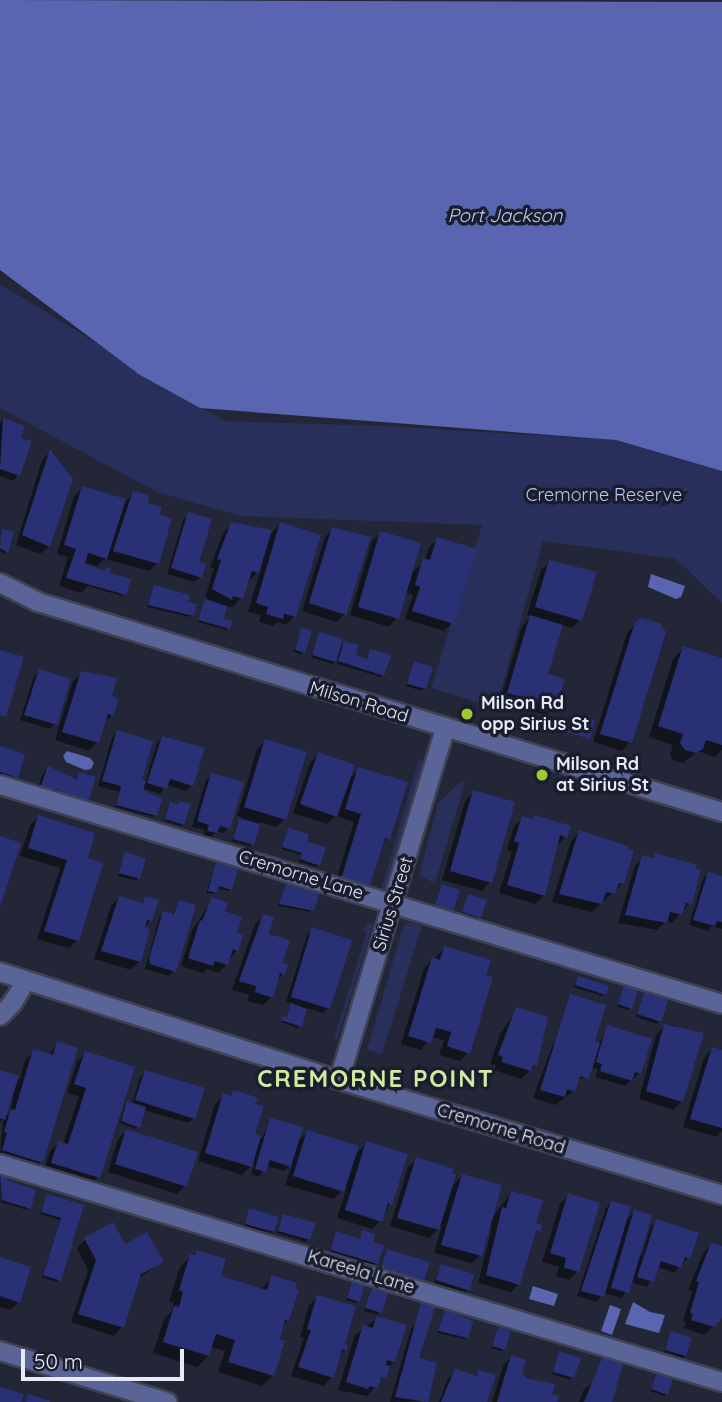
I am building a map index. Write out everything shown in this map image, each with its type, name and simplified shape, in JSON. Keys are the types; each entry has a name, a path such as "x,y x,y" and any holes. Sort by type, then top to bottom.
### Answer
{"street":[{"name":"Milson Road","path":"0,583 38,602 722,812"},
{"name":"Sirius Street","path":"339,1080 445,729"},
{"name":"Cremorne Lane","path":"0,785 722,1004"},
{"name":"Cremorne Road","path":"0,972 339,1080 722,1195"},
{"path":"0,1016 12,1004 26,981"},
{"name":"Kareela Lane","path":"0,1164 722,1382"},
{"path":"0,1351 167,1402"}],"green space":[{"name":"Cremorne Reserve","path":"0,284 224,421 386,426 616,440 722,471 722,603 676,559 543,541 496,708 431,688 482,525 241,516 157,492 0,408"},
{"path":"419,759 424,761 384,890 381,890"},
{"path":"461,781 465,782 435,884 420,875 420,872 438,803"},
{"path":"410,922 422,925 382,1054 367,1050 403,927"},
{"path":"369,923 373,925 337,1040 334,1039 367,932 362,930"}],"water":[{"name":"Port Jackson","path":"0,0 722,2 722,471 616,440 200,408 140,375 0,270"},
{"path":"651,574 685,586 681,597 676,599 648,587"},
{"path":"67,751 90,758 94,763 91,769 85,770 66,762 63,756"},
{"path":"533,1286 558,1294 554,1306 529,1299"},
{"path":"633,1302 650,1312 665,1315 659,1333 625,1324"},
{"path":"610,1305 621,1309 612,1335 601,1331"}],"building":[{"path":"3,418 25,426 21,438 32,441 20,476 0,469"},
{"path":"50,449 73,479 50,547 22,535"},
{"path":"82,486 126,499 107,559 88,553 85,564 105,571 106,567 111,569 110,573 131,579 126,595 66,578 76,549 64,545"},
{"path":"133,491 149,495 148,503 162,507 160,515 172,518 159,564 113,551"},
{"path":"188,512 212,519 199,562 206,564 202,578 171,568"},
{"path":"231,522 272,530 259,573 252,571 243,599 233,596 232,600 212,589 221,560 217,559"},
{"path":"280,522 321,535 296,617 284,614 283,619 266,614 268,607 256,603"},
{"path":"332,527 371,537 346,615 309,603"},
{"path":"2,529 14,532 8,553 0,548"},
{"path":"380,531 421,543 399,619 358,607"},
{"path":"437,537 477,549 454,624 412,611 420,587 415,585 423,558 430,560"},
{"path":"549,560 597,572 582,621 535,607"},
{"path":"154,585 190,595 188,602 197,604 194,616 148,605"},
{"path":"205,599 227,606 224,619 232,621 230,629 198,620"},
{"path":"530,615 563,625 548,674 565,679 556,707 507,693"},
{"path":"641,618 660,623 666,632 632,743 600,734 635,622"},
{"path":"301,628 312,631 305,653 295,650"},
{"path":"319,632 343,639 336,662 312,655"},
{"path":"344,641 359,645 356,655 367,659 370,649 391,655 384,676 338,661"},
{"path":"683,646 722,658 722,745 706,740 703,749 695,753 685,750 680,743 683,734 658,726"},
{"path":"0,650 24,657 6,717 0,715"},
{"path":"414,661 433,667 426,689 407,684"},
{"path":"39,669 71,679 57,725 24,715"},
{"path":"81,671 117,678 112,696 119,699 113,716 108,714 99,743 62,732"},
{"path":"572,713 595,720 590,739 566,732"},
{"path":"117,730 153,741 142,780 146,781 143,790 162,799 157,816 116,805 121,786 102,781"},
{"path":"162,736 205,748 193,786 170,779 167,789 147,783"},
{"path":"265,739 307,752 286,820 244,807"},
{"path":"0,746 25,754 18,778 0,772"},
{"path":"318,752 355,765 337,817 300,804"},
{"path":"48,766 76,779 79,772 96,777 88,803 55,789 54,792 40,788"},
{"path":"358,767 408,782 390,839 385,838 369,888 341,879 361,814 345,809"},
{"path":"211,773 244,782 230,829 220,826 217,833 207,831 209,825 197,821"},
{"path":"473,790 515,802 492,883 450,871"},
{"path":"179,801 191,804 184,825 165,819 170,802 178,804"},
{"path":"38,815 95,833 88,858 103,863 79,941 44,931 67,860 28,848"},
{"path":"535,815 571,826 567,838 560,835 545,896 507,885 519,843 514,841 522,816 533,819"},
{"path":"239,818 260,824 254,845 233,839"},
{"path":"288,828 309,834 307,842 326,847 320,866 300,859 302,853 282,847"},
{"path":"579,830 628,846 627,849 634,851 624,884 619,883 615,894 606,892 602,904 559,894"},
{"path":"0,836 21,843 1,905 0,905"},
{"path":"125,852 146,858 140,879 119,873"},
{"path":"655,853 697,865 696,869 701,870 692,904 686,903 682,915 670,912 667,923 625,915 642,855 654,858"},
{"path":"216,862 238,869 232,890 219,886 217,893 208,891"},
{"path":"708,872 722,876 722,922 717,921 715,926 693,920"},
{"path":"287,881 320,891 314,911 279,904"},
{"path":"442,884 460,890 453,911 435,905"},
{"path":"468,894 487,900 481,918 462,912"},
{"path":"119,896 143,903 145,896 159,900 152,921 147,920 145,927 150,929 141,962 101,951"},
{"path":"212,897 228,902 225,911 242,917 237,933 243,935 238,951 233,949 228,965 215,961 213,966 188,958 200,920 202,921"},
{"path":"179,900 196,905 176,972 150,964 149,958 163,911 174,914"},
{"path":"263,914 274,917 269,934 290,940 283,963 288,964 285,975 280,973 273,998 255,992 256,986 239,981"},
{"path":"312,927 352,940 330,1009 291,997"},
{"path":"444,946 491,960 486,975 493,977 470,1054 447,1046 451,1032 436,1028 431,1043 408,1036 432,957 440,960"},
{"path":"578,976 609,986 606,995 575,985"},
{"path":"624,985 638,990 632,1009 618,1004"},
{"path":"645,990 669,998 661,1022 637,1014"},
{"path":"570,994 606,1005 595,1041 600,1043 589,1079 580,1076 575,1092 567,1089 565,1097 540,1090"},
{"path":"291,1003 307,1009 302,1027 281,1020 283,1016 287,1017"},
{"path":"516,1007 548,1017 537,1066 533,1065 531,1071 501,1062 503,1057 498,1055"},
{"path":"664,1024 704,1033 683,1102 646,1091"},
{"path":"607,1025 652,1039 641,1074 635,1072 632,1081 600,1071 602,1064 596,1062"},
{"path":"57,1041 78,1048 43,1163 2,1150 7,1133 4,1132 11,1109 15,1110 33,1049 53,1055"},
{"path":"712,1047 722,1050 722,1128 690,1119"},
{"path":"85,1051 135,1067 100,1178 51,1163 58,1141 68,1144 86,1088 74,1084"},
{"path":"0,1070 19,1076 5,1120 0,1118"},
{"path":"145,1070 205,1088 195,1119 135,1100"},
{"path":"233,1090 259,1098 255,1104 264,1106 255,1134 261,1136 252,1167 205,1153 223,1093 231,1096"},
{"path":"127,1101 146,1107 140,1128 121,1121"},
{"path":"270,1118 303,1127 291,1167 270,1160 266,1172 255,1169"},
{"path":"126,1129 198,1152 187,1187 115,1164"},
{"path":"307,1130 359,1146 344,1192 293,1176"},
{"path":"366,1141 408,1154 392,1205 388,1203 382,1222 345,1210"},
{"path":"416,1157 454,1169 452,1174 456,1175 439,1230 397,1218"},
{"path":"0,1174 8,1177 7,1180 36,1190 31,1209 2,1200"},
{"path":"462,1174 502,1185 482,1256 441,1245"},
{"path":"511,1191 543,1200 536,1223 542,1225 540,1232 536,1231 520,1285 486,1275 502,1207 506,1208"},
{"path":"568,1193 600,1203 579,1272 564,1268 566,1258 550,1253"},
{"path":"47,1194 84,1205 61,1281 43,1275 61,1218 41,1212"},
{"path":"611,1201 631,1206 604,1297 581,1291"},
{"path":"249,1208 279,1217 274,1232 245,1224"},
{"path":"634,1210 652,1215 629,1293 611,1288"},
{"path":"283,1214 316,1223 310,1240 278,1231"},
{"path":"656,1219 699,1233 690,1259 685,1257 681,1268 661,1261 654,1282 637,1277"},
{"path":"113,1222 125,1244 147,1232 164,1262 141,1274 124,1328 78,1314 96,1260 84,1238"},
{"path":"362,1230 375,1234 373,1242 384,1245 378,1264 331,1250 336,1231 360,1239"},
{"path":"711,1243 722,1246 722,1318 714,1327 691,1320 693,1314 690,1313 699,1282 696,1281"},
{"path":"387,1249 430,1262 424,1280 381,1268"},
{"path":"196,1250 226,1259 221,1276 267,1290 271,1275 297,1283 295,1288 299,1290 289,1321 285,1320 280,1339 285,1341 274,1376 228,1362 235,1340 216,1334 209,1356 163,1342 174,1306 179,1307 183,1292 179,1290 190,1254 195,1255"},
{"path":"0,1257 31,1267 20,1303 0,1296"},
{"path":"441,1264 474,1274 470,1291 436,1280"},
{"path":"353,1279 365,1283 360,1302 347,1298"},
{"path":"372,1288 388,1293 382,1313 365,1308"},
{"path":"317,1295 356,1306 345,1344 348,1345 346,1351 342,1349 334,1378 298,1367 311,1330 307,1329"},
{"path":"421,1302 435,1307 419,1358 437,1363 428,1402 395,1397"},
{"path":"445,1309 473,1321 468,1338 438,1331"},
{"path":"376,1316 407,1325 395,1362 387,1360 386,1365 390,1366 386,1378 381,1377 378,1388 370,1386 368,1389 346,1382 363,1325 373,1328"},
{"path":"498,1327 511,1331 505,1350 492,1346"},
{"path":"671,1331 692,1338 686,1356 665,1350"},
{"path":"559,1351 581,1358 574,1378 553,1372"},
{"path":"511,1355 526,1360 522,1374 530,1379 555,1384 552,1394 559,1396 557,1402 497,1402"},
{"path":"603,1356 624,1362 612,1402 584,1402"},
{"path":"455,1369 477,1376 478,1370 496,1375 487,1402 441,1402"},
{"path":"657,1372 673,1377 668,1395 651,1389"},
{"path":"0,1387 24,1394 21,1402 0,1402"},
{"path":"28,1394 50,1401 50,1402 26,1402"}],"place":[{"name":"Milson Rd opp Sirius St","path":"467,714"},
{"name":"Milson Rd at Sirius St","path":"542,775"}],"district":[{"name":"CREMORNE POINT","path":"376,1079"}]}
